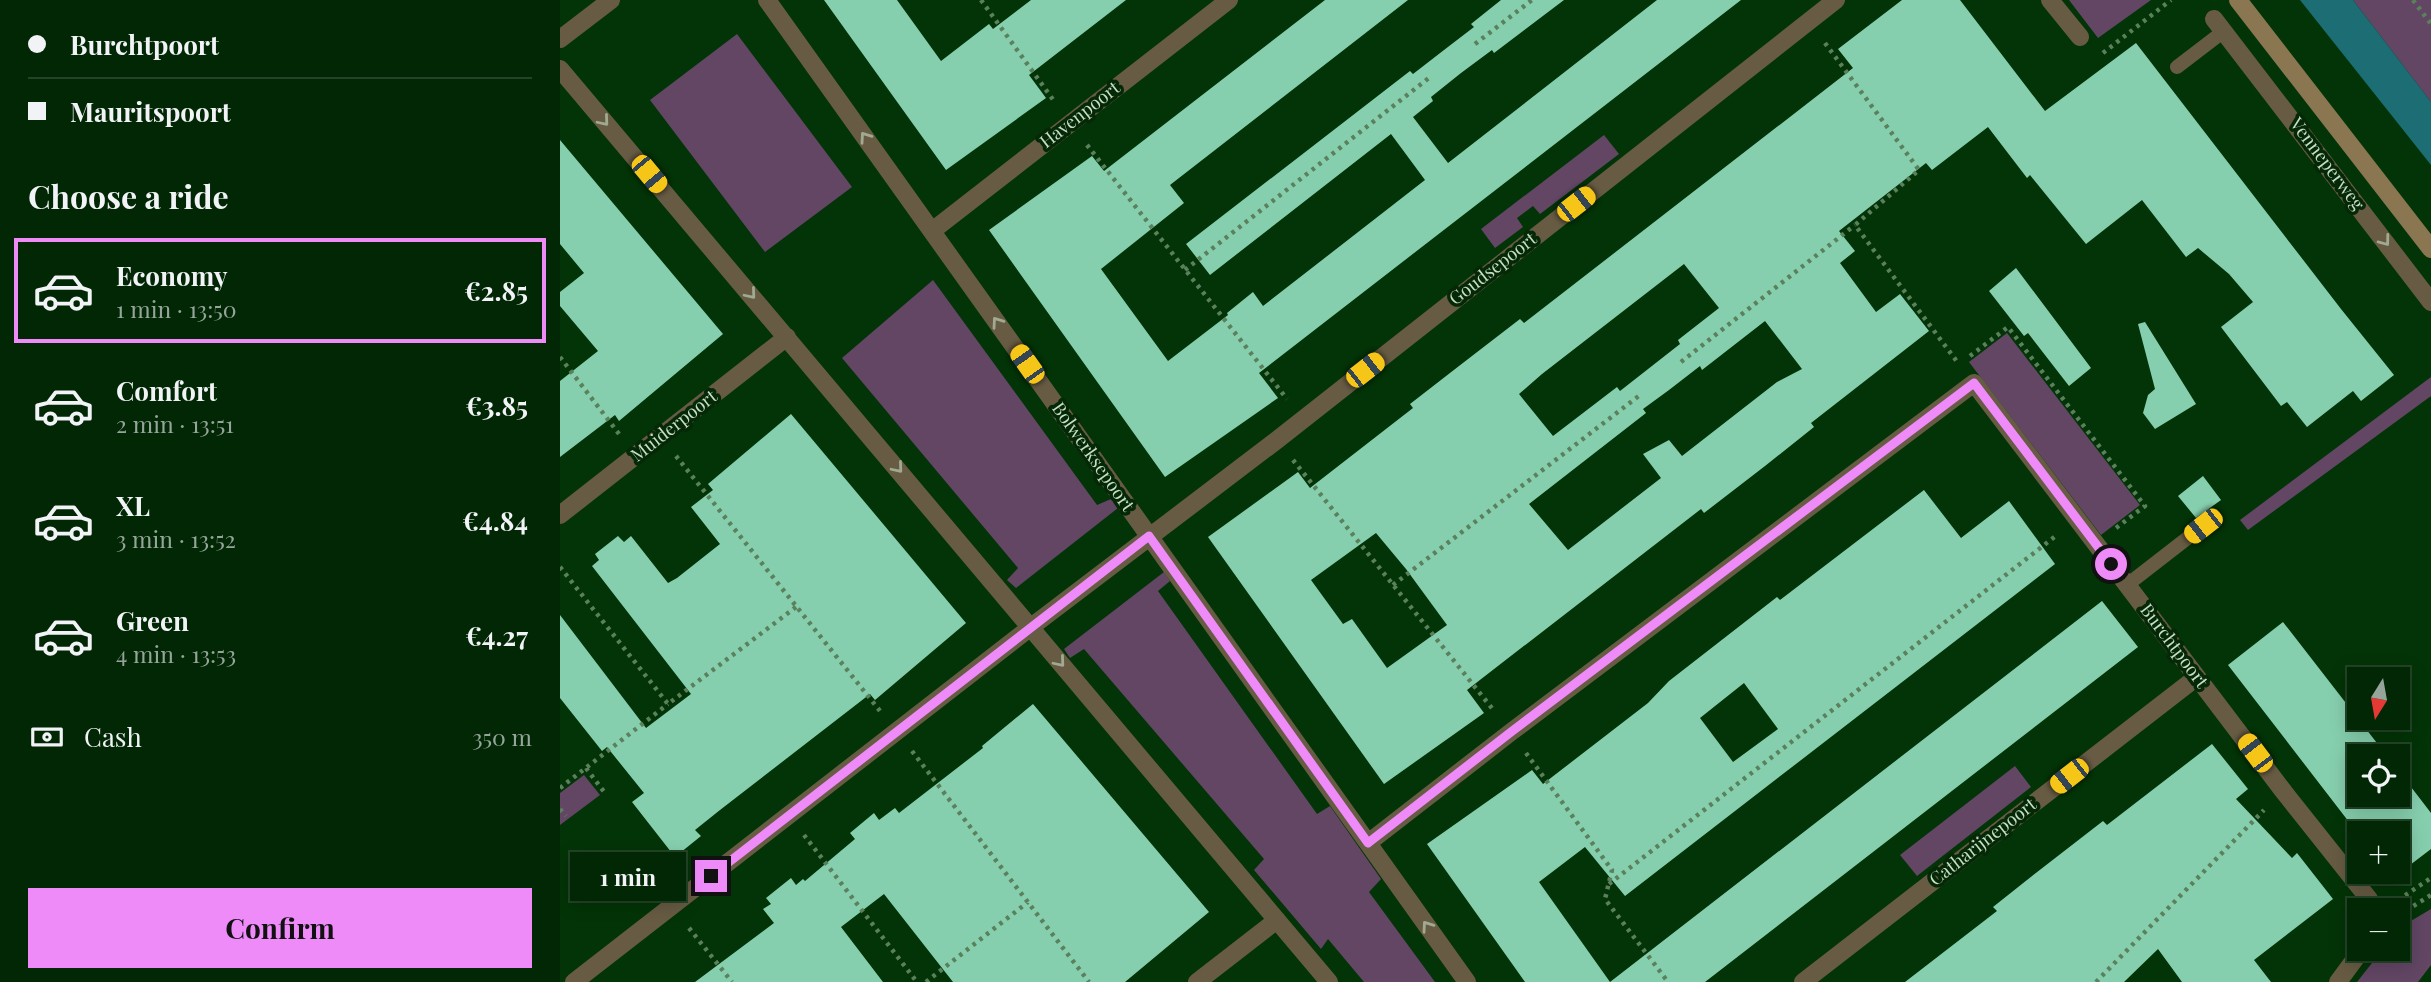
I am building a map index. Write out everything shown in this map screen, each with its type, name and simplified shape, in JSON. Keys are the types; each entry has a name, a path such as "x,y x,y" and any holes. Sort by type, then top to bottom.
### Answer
{"street":[{"path":"560,39 611,0"},
{"name":"Bolwerksepoort","path":"767,0 1467,982"},
{"name":"Havenpoort","path":"932,231 1229,0"},
{"name":"Goudsepoort","path":"574,982 1149,536 1277,440 1836,0"},
{"path":"2050,0 2080,37"},
{"name":"Venneperweg","path":"2238,0 2431,249"},
{"name":"Venneperweg","path":"2219,25 2431,302"},
{"path":"2240,50 2265,34"},
{"path":"560,69 1329,982"},
{"name":"Muiderpoort","path":"560,514 787,337"},
{"name":"Burchtpoort","path":"1511,732 1974,383 2284,792 2369,898"},
{"name":"Catharijnepoort","path":"1803,982 2197,677"},
{"path":"1368,843 1511,732"},
{"path":"1197,982 1277,920"},
{"path":"2338,982 2353,961"}],"lane":[{"path":"2177,67 2219,25"},
{"path":"2127,585 2203,526"}],"path":[{"path":"981,0 1070,123 1302,419"},
{"path":"1475,44 1532,0"},
{"path":"2413,0 2431,24"},
{"path":"1681,362 1856,225 1919,170 1808,21"},
{"path":"1185,270 1430,77"},
{"path":"1856,225 1960,365"},
{"path":"1969,357 2008,327 2145,506 2096,544"},
{"path":"560,357 635,456"},
{"path":"1393,585 1640,395"},
{"path":"660,436 897,732 1089,982"},
{"path":"1277,440 1511,732 1612,870 1605,899 1668,982"},
{"path":"1609,884 2078,520"},
{"path":"560,567 668,704"},
{"path":"560,788 796,607"},
{"path":"586,768 605,793"},
{"path":"2095,982 2284,792"},
{"path":"560,809 566,817"},
{"path":"789,815 918,982"},
{"path":"2402,898 2431,878"},
{"path":"2410,908 2431,895"},
{"path":"926,982 1028,902"},
{"path":"671,906 732,982"}],"shaded area":[{"path":"2069,0 2151,0 2098,38"},
{"path":"2353,0 2431,0 2431,102"},
{"path":"737,34 852,187 765,252 650,100"},
{"path":"1604,135 1619,154 1540,214 1533,206 1517,218 1523,227 1495,248 1481,229"},
{"path":"933,280 1097,505 1111,499 1118,508 1016,588 1007,580 1018,568 842,358"},
{"path":"2007,333 2140,505 2101,535 1969,362"},
{"path":"2431,377 2431,396 2248,530 2240,520"},
{"path":"1164,572 1170,581 1158,591 1317,814 1330,806 1381,879 1369,892 1435,982 1364,982 1328,939 1321,949 1254,870 1264,859 1084,649 1070,658 1064,649"},
{"path":"2015,766 2031,787 1917,876 1900,855"},
{"path":"584,775 600,795 560,825 560,793"},
{"path":"2431,909 2431,965 2418,982 2357,982 2374,961 2410,961 2410,921"}],"water":[{"path":"2300,0 2353,0 2431,102 2431,165"}],"building":[{"path":"824,0 897,0 941,61 989,24 993,29 1031,0 1126,0 1029,75 1046,98 946,170"},
{"path":"1325,0 1408,0 1170,185 1184,203 1101,269 1168,361 1228,315 1227,313 1253,292 1263,306 1425,180 1391,134 1210,275 1186,244 1410,71 1413,74 1474,27 1471,24 1501,0 1564,0 1494,53 1492,50 1461,73 1431,97 1433,101 1413,117 1448,163 1657,0 1741,0 1259,373 1278,398 1165,477 989,230 1092,156 1104,171"},
{"path":"1902,0 1960,0 2045,111 2136,43 2394,375 2361,401 2353,391 2307,427 2287,402 2281,406 2221,327 2253,302 2229,274 2198,248 2186,257 2142,200 2086,244 2030,175 2027,178 1988,127 1932,170 1926,163 1839,231 1855,251 1840,263 1876,312 1900,294 1929,331 1811,423 1814,427 1765,466 1704,513 1701,509 1467,690 1484,713 1384,784 1208,537 1298,472 1310,488 1413,408 1410,404 1459,366 1520,319 1524,323 1853,68 1838,49","holes":["1684,264 1719,308 1678,340 1680,344 1620,391 1617,387 1553,436 1519,394","1765,321 1802,369 1777,382 1682,456 1669,440 1643,454 1661,478 1568,550 1529,504 1646,413 1643,409 1700,366 1702,370","1376,533 1447,625 1387,668 1352,619 1343,624 1311,580"]},
{"path":"560,140 723,334 619,421 615,415 560,457 560,381 598,351 560,306 560,292 584,273 560,244"},
{"path":"2016,268 2091,368 2069,386 2028,333 2024,336 1989,291"},
{"path":"2145,322 2196,404 2155,429 2143,413 2148,395 2155,389 2138,324"},
{"path":"791,414 966,623 875,700 870,694 695,830 701,836 675,857 632,802 644,793 607,747 602,751 560,698 560,615 646,728 691,694 592,566 599,560 595,554 618,536 624,542 631,536 668,583 677,578 720,544 691,507 713,490 708,484"},
{"path":"2203,476 2221,500 2196,518 2178,496"},
{"path":"1924,490 1961,538 2009,501 2055,564 1625,896 1585,847 1539,882 1610,982 1525,982 1427,844 1532,770 1543,784 1648,703 1669,681 1777,597 1780,600","holes":["1744,683 1778,729 1733,762 1700,718"]},
{"path":"2102,601 2138,647 1705,982 1610,982"},
{"path":"2283,622 2347,704 2347,730 2367,730 2378,744 2347,744 2347,807 2410,807 2410,786 2431,813 2431,849 2410,865 2410,821 2348,821 2228,665"},
{"path":"1033,704 1209,912 1125,982 953,982 884,894 841,927 883,982 695,982 774,923 763,909 771,904 766,898 791,878 796,885 803,879 805,881 855,839 850,833 874,813 879,820 895,808 899,813 983,748 982,746"},
{"path":"2212,744 2248,789 2236,799 2292,858 2297,853 2333,899 2254,960 2271,982 2182,982 2158,949 2124,982 1905,982 1997,911 1993,907 2103,821 2107,825"}],"route":[{"path":"711,876 1149,536 1368,843 1974,383 2111,564"}]}
